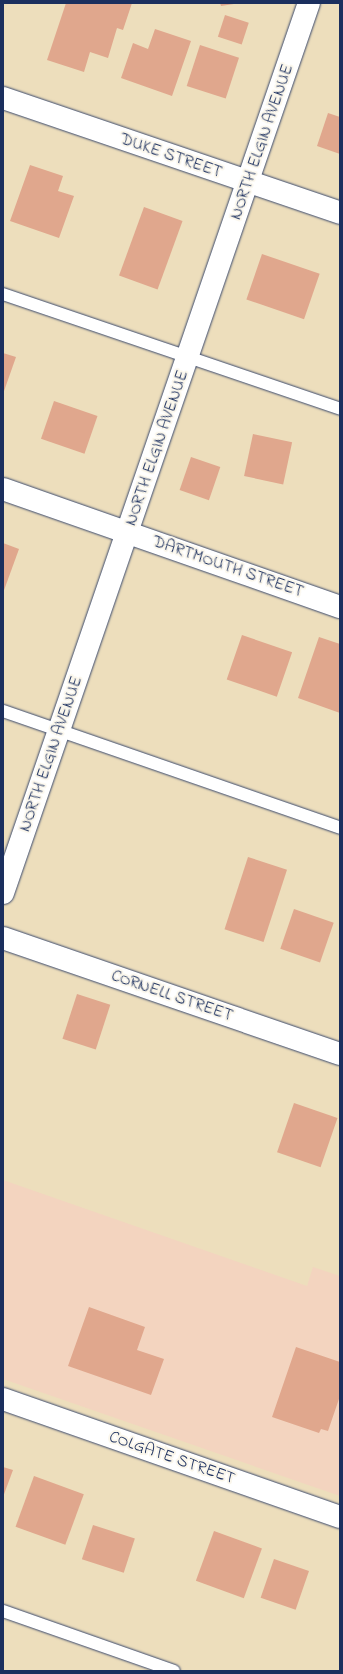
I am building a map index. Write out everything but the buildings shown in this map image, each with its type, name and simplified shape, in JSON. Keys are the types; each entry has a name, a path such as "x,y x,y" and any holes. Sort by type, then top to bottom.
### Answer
{"street":[{"name":"NORTH ELGIN AVENUE","path":"3,893 309,3"},
{"name":"DUKE STREET","path":"3,98 340,213"},
{"name":"DARTMOUTH STREET","path":"3,489 340,607"},
{"name":"CORNELL STREET","path":"3,938 340,1054"},
{"name":"COLGATE STREET","path":"3,1399 340,1517"}],"lane":[{"path":"3,294 340,409"},
{"path":"3,711 340,828"},
{"path":"3,1611 174,1671"}],"shaded area":[{"path":"3,1180 307,1286 313,1267 340,1276 340,1496 3,1379"}]}
